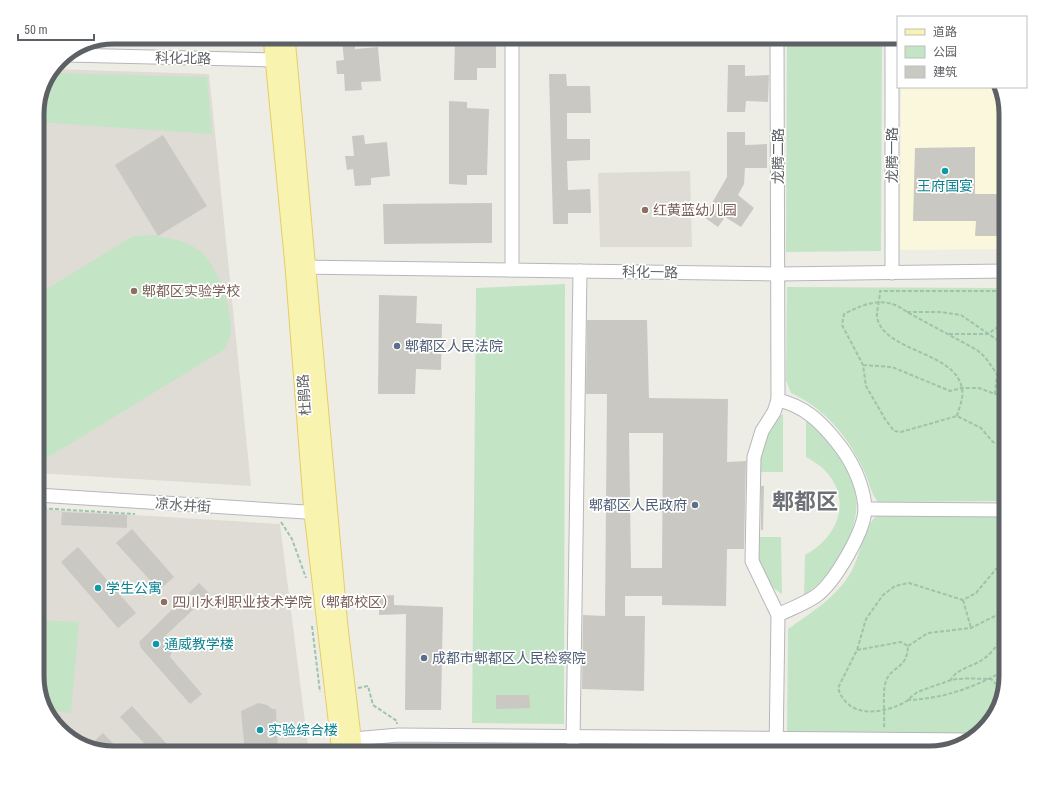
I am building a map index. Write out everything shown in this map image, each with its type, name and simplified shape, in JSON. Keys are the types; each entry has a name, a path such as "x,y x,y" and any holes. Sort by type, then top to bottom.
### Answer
{"main road":[{"name":"杜鹃路","path":"273,44 301,267"},
{"name":"杜鹃路","path":"286,44 301,267 321,513 349,746"}],"street":[{"path":"512,44 512,270"},
{"name":"龙腾二路","path":"777,44 778,400"},
{"name":"龙腾一路","path":"892,44 892,273"},
{"name":"科化北路","path":"76,55 274,60"},
{"name":"科化一路","path":"301,267 778,274 999,271"},
{"path":"574,739 580,271"},
{"path":"777,746 778,614 752,561 754,457 762,431 774,412 778,400 794,404 826,427 841,446 852,465 861,487 865,509 860,529 847,556 832,580 816,595 778,614"},
{"name":"凉水井街","path":"44,495 321,513"},
{"path":"865,509 999,510"},
{"path":"374,746 574,739 777,746 956,740"}],"path":[{"path":"957,416 962,398 962,388 955,373 931,357 904,344 884,331 877,318 880,291 999,291"},
{"path":"995,394 997,374 985,357 977,350 906,312 899,306 880,301 859,307 844,314 842,325 863,365 866,386 885,419 894,430 901,432 957,416 981,428 993,442 999,445"},
{"path":"906,312 941,312 961,315 999,341"},
{"path":"948,334 988,334 999,326"},
{"path":"863,365 892,367 950,391 962,388 979,388 999,394"},
{"path":"44,508 140,514"},
{"path":"274,522 282,522 292,540 306,577 307,584"},
{"path":"998,686 991,679 950,681 916,693 908,700 885,710 868,712 850,706 841,697 838,688 857,650 866,619 883,595 895,586 909,584 963,600 976,593 996,569 999,568"},
{"path":"963,600 971,628"},
{"path":"908,646 928,632 971,628 997,615 999,616"},
{"path":"311,623 319,693 368,686 373,706 397,721 399,744"},
{"path":"950,681 954,674 988,656 999,641"},
{"path":"857,650 901,642 908,646"},
{"path":"885,710 886,682 890,674 900,667 908,657 908,646"},
{"path":"908,700 924,700 971,688 999,674"}],"shaded area":[{"name":"郫都区实验学校","path":"60,69 209,74 251,486 44,473 44,110 49,87"},
{"path":"901,88 994,88 998,101 999,114 999,249 900,250"},
{"name":"红黄蓝幼儿园","path":"690,171 692,247 600,247 598,173"},
{"name":"四川水利职业技术学院（郫都校区）","path":"44,509 280,524 308,746 101,745 83,739 68,729 61,722 49,703 44,680"}],"green space":[{"path":"787,44 882,44 881,251 786,252"},
{"path":"57,73 207,77 212,134 44,122 44,110 47,104 50,86"},
{"path":"152,235 178,240 196,248 207,259 218,277 229,309 231,331 225,349 44,460 44,291 133,236"},
{"path":"565,284 564,724 472,723 476,288"},
{"path":"787,287 999,288 999,501 878,502 857,457 842,434 824,415 803,399 791,393 786,380"},
{"path":"783,414 783,472 758,472 761,447 766,432 770,425"},
{"path":"806,416 834,447 844,462 852,478 856,494 856,512 852,531 842,552 821,581 804,595 805,555 820,545 830,533 837,520 840,506 838,492 832,479 821,467 806,457"},
{"path":"876,516 999,517 998,689 992,707 987,715 975,729 965,736 787,735 788,629 826,602 842,586 857,560 865,533"},
{"path":"757,537 781,537 782,594 769,583 764,576 759,562"},
{"path":"44,620 79,622 71,713 53,711 46,694 44,680"}],"building":[{"path":"342,44 355,44 355,49 378,47 381,81 361,82 362,90 345,91 344,74 337,74 336,61 344,60"},
{"path":"455,44 496,46 496,68 477,68 477,80 454,80"},
{"path":"728,65 745,65 745,76 769,75 768,102 746,101 745,112 727,112"},
{"path":"549,74 566,74 567,86 590,86 591,113 567,113 567,139 590,139 590,160 567,161 568,190 590,189 591,213 568,213 568,224 553,224"},
{"path":"449,101 467,102 467,108 489,109 487,175 467,175 467,185 449,184"},
{"path":"727,132 745,132 745,145 767,144 767,168 745,168 744,184 738,195 754,208 741,227 725,217 718,227 704,217 727,177"},
{"path":"163,135 207,206 158,236 115,165"},
{"path":"364,135 365,144 387,142 390,176 371,178 371,185 355,186 353,169 347,170 345,156 354,156 352,136"},
{"name":"王府国宴","path":"975,147 975,194 999,194 999,236 975,236 976,221 913,221 915,148"},
{"path":"492,203 492,243 384,244 383,204"},
{"name":"郫都区人民法院","path":"379,295 417,296 416,323 442,324 441,370 416,369 415,394 378,394"},
{"path":"587,320 647,320 649,398 728,399 727,462 746,461 744,549 727,549 726,606 662,605 662,596 625,596 625,616 645,616 644,691 582,689 583,615 605,616 607,394 586,394","holes":["629,433 663,433 662,568 631,568"]},
{"path":"761,486 764,486 763,530 761,530"},
{"path":"62,512 127,515 127,528 61,525"},
{"path":"132,529 174,577 159,590 116,543"},
{"name":"学生公寓","path":"78,547 136,613 118,628 61,562"},
{"name":"通威教学楼","path":"199,583 210,594 166,635 173,648 170,657 202,694 190,704 141,648 139,642"},
{"name":"成都市郫都区人民检察院","path":"394,595 394,605 443,607 441,710 405,710 406,614 379,615 379,596"},
{"path":"496,695 529,695 530,708 496,709"},
{"name":"实验综合楼","path":"258,703 267,705 272,709 276,709 278,746 244,746 241,711"},
{"path":"132,706 169,746 147,746 120,717"},
{"path":"103,733 115,746 101,745 93,742"}],"place":[{"name":"王府国宴","path":"945,171"},
{"name":"红黄蓝幼儿园","path":"645,210"},
{"name":"郫都区实验学校","path":"134,291"},
{"name":"郫都区人民法院","path":"397,346"},
{"name":"郫都区人民政府","path":"695,505"},
{"name":"学生公寓","path":"98,588"},
{"name":"四川水利职业技术学院（郫都校区）","path":"164,602"},
{"name":"通威教学楼","path":"156,644"},
{"name":"成都市郫都区人民检察院","path":"424,658"},
{"name":"实验综合楼","path":"260,730"}],"district":[{"name":"郫都区","path":"805,501"}]}
